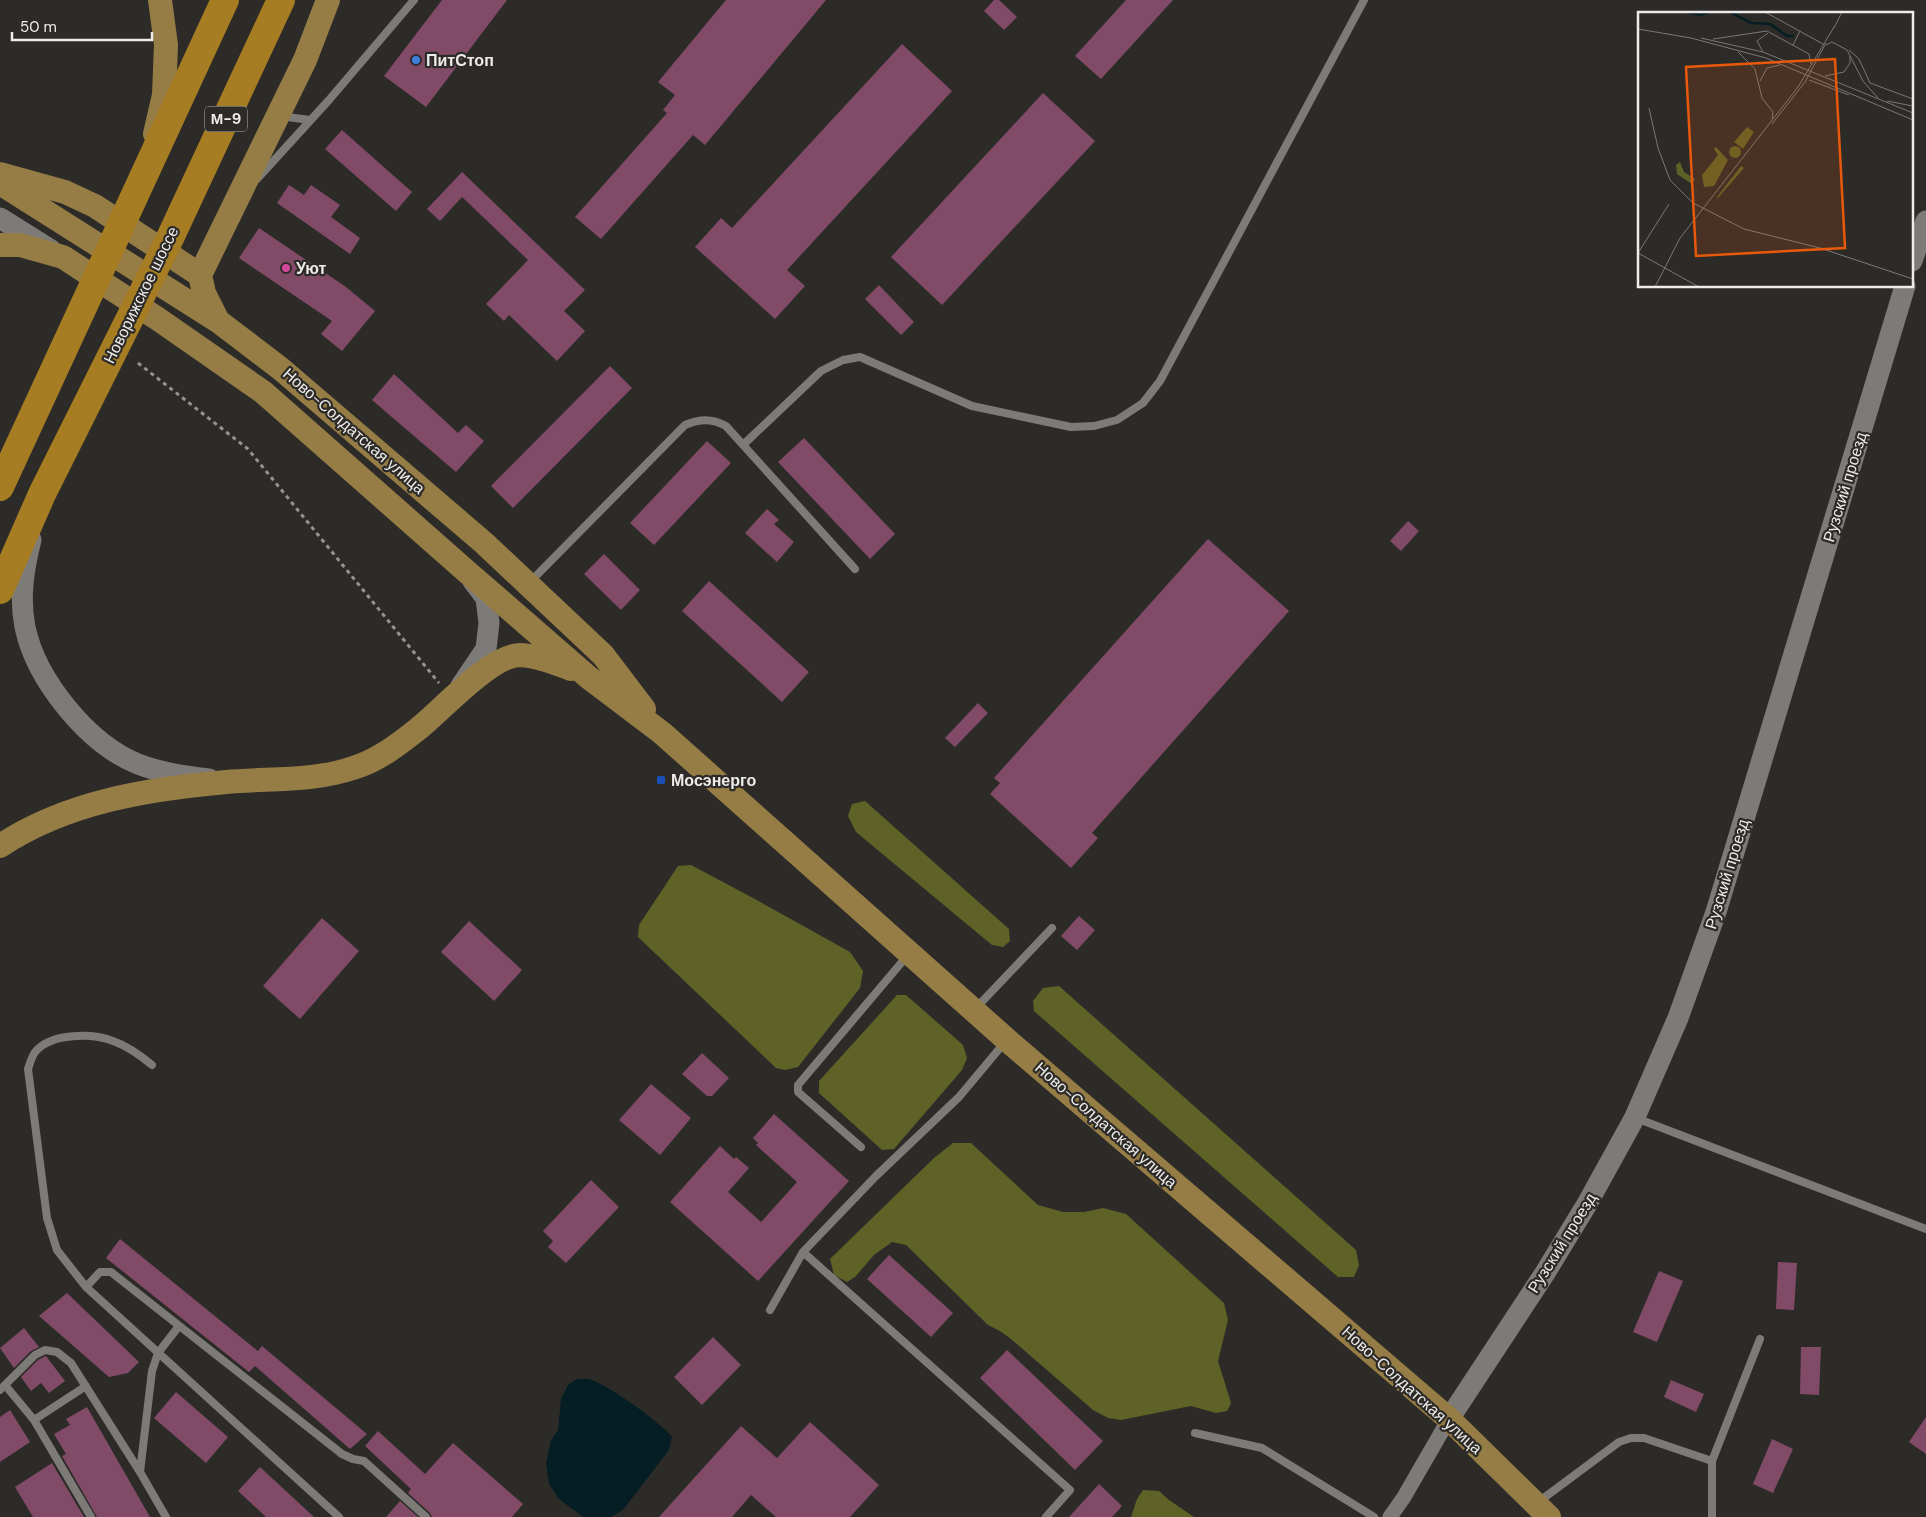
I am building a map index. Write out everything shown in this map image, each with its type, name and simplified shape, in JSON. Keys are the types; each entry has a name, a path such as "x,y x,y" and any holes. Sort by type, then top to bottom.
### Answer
{"highway":[{"path":"0,487 225,0"},
{"name":"Новорижское шоссе","path":"0,590 42,494 170,238 281,0"}],"main road":[{"path":"148,168 164,95 166,45 160,0"},
{"path":"218,321 204,293 200,275 305,60 328,0"},
{"path":"0,174 65,192 95,206 200,275"},
{"name":"Ново-Солдатская улица","path":"0,183 218,321 281,369 484,543 603,655 662,733"},
{"path":"0,244 20,245 63,257"},
{"name":"Ново-Солдатская улица","path":"63,257 158,319 263,392 588,676 662,733 1007,1040 1449,1419 1542,1511"},
{"path":"0,846 56,816 108,799 227,782 316,777 354,768 385,754 418,729 447,691 500,660 519,655 545,659 588,676"}],"street":[{"name":"Ново-Солдатская улица","path":"0,218 63,257"},
{"path":"1914,255 1926,221"},
{"name":"Рузский проезд","path":"1449,1419 1545,1273 1587,1204 1635,1117 1678,1018 1716,912 1904,288"},
{"path":"42,494 25,567 23,611 25,628 38,662 57,694 86,729 113,750 138,764 169,773 227,782"},
{"path":"447,691 486,649 488,623 486,598 466,571"},
{"path":"1390,1517 1404,1497 1449,1419"}],"lane":[{"path":"235,203 414,0"},
{"path":"743,445 821,371 843,360 860,357 972,406 1071,426 1094,426 1117,420 1143,403 1160,381 1364,0"},
{"path":"278,116 310,120"},
{"path":"528,584 685,425 698,420 715,420 726,426 855,569"},
{"path":"973,1010 1052,928"},
{"path":"862,1147 798,1092 798,1085 909,953"},
{"path":"152,1065 136,1052 112,1040 87,1036 65,1036 35,1051 28,1068 47,1218 57,1250 86,1286 339,1517"},
{"path":"770,1310 803,1252 876,1176 959,1097 1007,1040"},
{"path":"1635,1117 1926,1229"},
{"path":"803,1252 1070,1490 1046,1517"},
{"path":"86,1286 100,1272 111,1272 342,1454 364,1461 426,1517"},
{"path":"140,1472 152,1371 158,1353 179,1326"},
{"path":"1712,1517 1712,1461 1760,1340"},
{"path":"91,1517 34,1420 2,1387 35,1355 45,1350 57,1352 71,1363 166,1517"},
{"path":"34,1420 86,1386"},
{"path":"1195,1433 1262,1448 1374,1517"},
{"path":"1542,1511 1619,1442 1631,1438 1644,1438 1712,1461"}],"path":[{"path":"138,363 248,449 447,691"}],"green space":[{"path":"865,801 1009,929 1010,941 1003,947 992,945 856,832 848,816 852,804"},
{"path":"691,865 850,952 863,971 860,988 798,1067 785,1070 776,1068 638,937 639,925 678,866"},
{"path":"1059,986 1356,1250 1359,1265 1354,1277 1338,1277 1034,1011 1033,1001 1043,988"},
{"path":"897,995 906,995 963,1045 967,1058 962,1070 894,1149 882,1150 819,1093 819,1081"},
{"path":"953,1143 971,1143 1038,1205 1063,1212 1084,1212 1103,1208 1126,1214 1224,1303 1228,1320 1218,1361 1231,1403 1227,1411 1216,1413 1191,1406 1121,1420 1108,1418 1093,1410 1011,1339 988,1325 906,1245 892,1242 874,1255 855,1277 847,1282 834,1275 830,1259 934,1158"},
{"path":"1143,1490 1159,1491 1194,1517 1131,1517 1137,1499"}],"water":[{"path":"577,1379 590,1379 611,1390 646,1414 672,1437 669,1450 623,1510 611,1517 583,1517 559,1499 549,1484 546,1464 551,1440 558,1430 561,1399 568,1385"}],"building":[{"path":"442,0 507,0 426,107 384,76"},
{"path":"726,0 826,0 705,145 693,135 601,239 575,217 667,113 663,110 675,95 658,82"},
{"path":"994,0 999,0 1017,17 1004,30 984,11"},
{"path":"1126,0 1173,0 1101,79 1075,56"},
{"path":"902,44 952,91 787,270 805,286 775,319 695,247 721,218 732,228"},
{"path":"1043,93 1095,141 942,305 891,257"},
{"path":"342,130 412,192 396,211 325,149"},
{"path":"462,172 585,290 564,311 585,331 557,361 509,315 504,321 486,304 528,260 462,197 440,221 427,209"},
{"path":"289,185 304,195 311,185 340,205 331,217 360,238 350,254 277,203"},
{"path":"259,228 346,287 375,311 342,351 321,334 332,321 239,258"},
{"path":"879,285 914,322 901,335 865,299"},
{"path":"610,366 632,388 513,508 491,486"},
{"path":"394,374 458,433 466,425 484,441 456,472 372,400"},
{"path":"804,438 895,534 870,559 778,462"},
{"path":"707,441 731,463 654,545 630,523"},
{"path":"767,509 779,520 774,524 794,542 777,562 745,533"},
{"path":"1408,521 1419,531 1401,551 1390,541"},
{"path":"1208,539 1289,611 1092,833 1098,838 1071,868 990,794 1000,783 994,778"},
{"path":"604,554 640,590 621,610 584,574"},
{"path":"709,581 809,672 782,702 682,611"},
{"path":"978,703 988,713 955,747 945,738"},
{"path":"1079,916 1095,930 1077,950 1061,936"},
{"path":"322,918 359,951 300,1019 263,986"},
{"path":"469,921 522,970 494,1001 441,952"},
{"path":"702,1053 729,1078 712,1096 707,1096 682,1074"},
{"path":"651,1084 691,1118 660,1155 619,1120"},
{"path":"774,1114 849,1181 758,1281 670,1202 720,1146 734,1159 736,1157 749,1168 728,1192 761,1222 797,1182 756,1145 758,1143 753,1138"},
{"path":"591,1180 619,1207 566,1263 548,1247 553,1241 543,1231"},
{"path":"120,1239 258,1351 262,1346 367,1434 350,1449 255,1366 249,1372 106,1258"},
{"path":"889,1255 953,1313 931,1337 867,1279"},
{"path":"1778,1262 1797,1263 1794,1310 1776,1309"},
{"path":"1659,1271 1683,1281 1657,1342 1633,1332"},
{"path":"67,1293 139,1362 128,1373 109,1377 39,1316"},
{"path":"24,1328 39,1347 31,1351 14,1368 0,1348"},
{"path":"713,1337 741,1365 702,1405 674,1377"},
{"path":"1801,1347 1821,1347 1819,1395 1800,1394"},
{"path":"1007,1350 1103,1441 1075,1470 980,1378"},
{"path":"46,1356 65,1381 49,1393 41,1383 31,1391 21,1377 38,1360"},
{"path":"1671,1380 1704,1394 1696,1412 1664,1397"},
{"path":"176,1392 228,1437 206,1463 154,1418"},
{"path":"87,1407 150,1517 97,1517 62,1456 66,1454 54,1434 70,1425 66,1419"},
{"path":"10,1410 30,1442 0,1462 0,1417"},
{"path":"1926,1417 1926,1454 1909,1442"},
{"path":"810,1422 879,1485 850,1517 776,1517 751,1495 732,1517 659,1517 741,1426 777,1458"},
{"path":"378,1431 425,1474 453,1443 523,1504 512,1517 432,1517 408,1493 411,1489 365,1446"},
{"path":"1772,1439 1793,1449 1773,1493 1753,1484"},
{"path":"52,1463 84,1517 33,1517 15,1487"},
{"path":"260,1467 314,1517 266,1517 238,1491"},
{"path":"1099,1484 1122,1506 1112,1517 1069,1517"},
{"path":"400,1501 418,1517 386,1517"}],"place":[{"name":"ПитСтоп","path":"416,60"},
{"name":"Уют","path":"286,268"},
{"name":"Мосэнерго","path":"661,780"}]}
